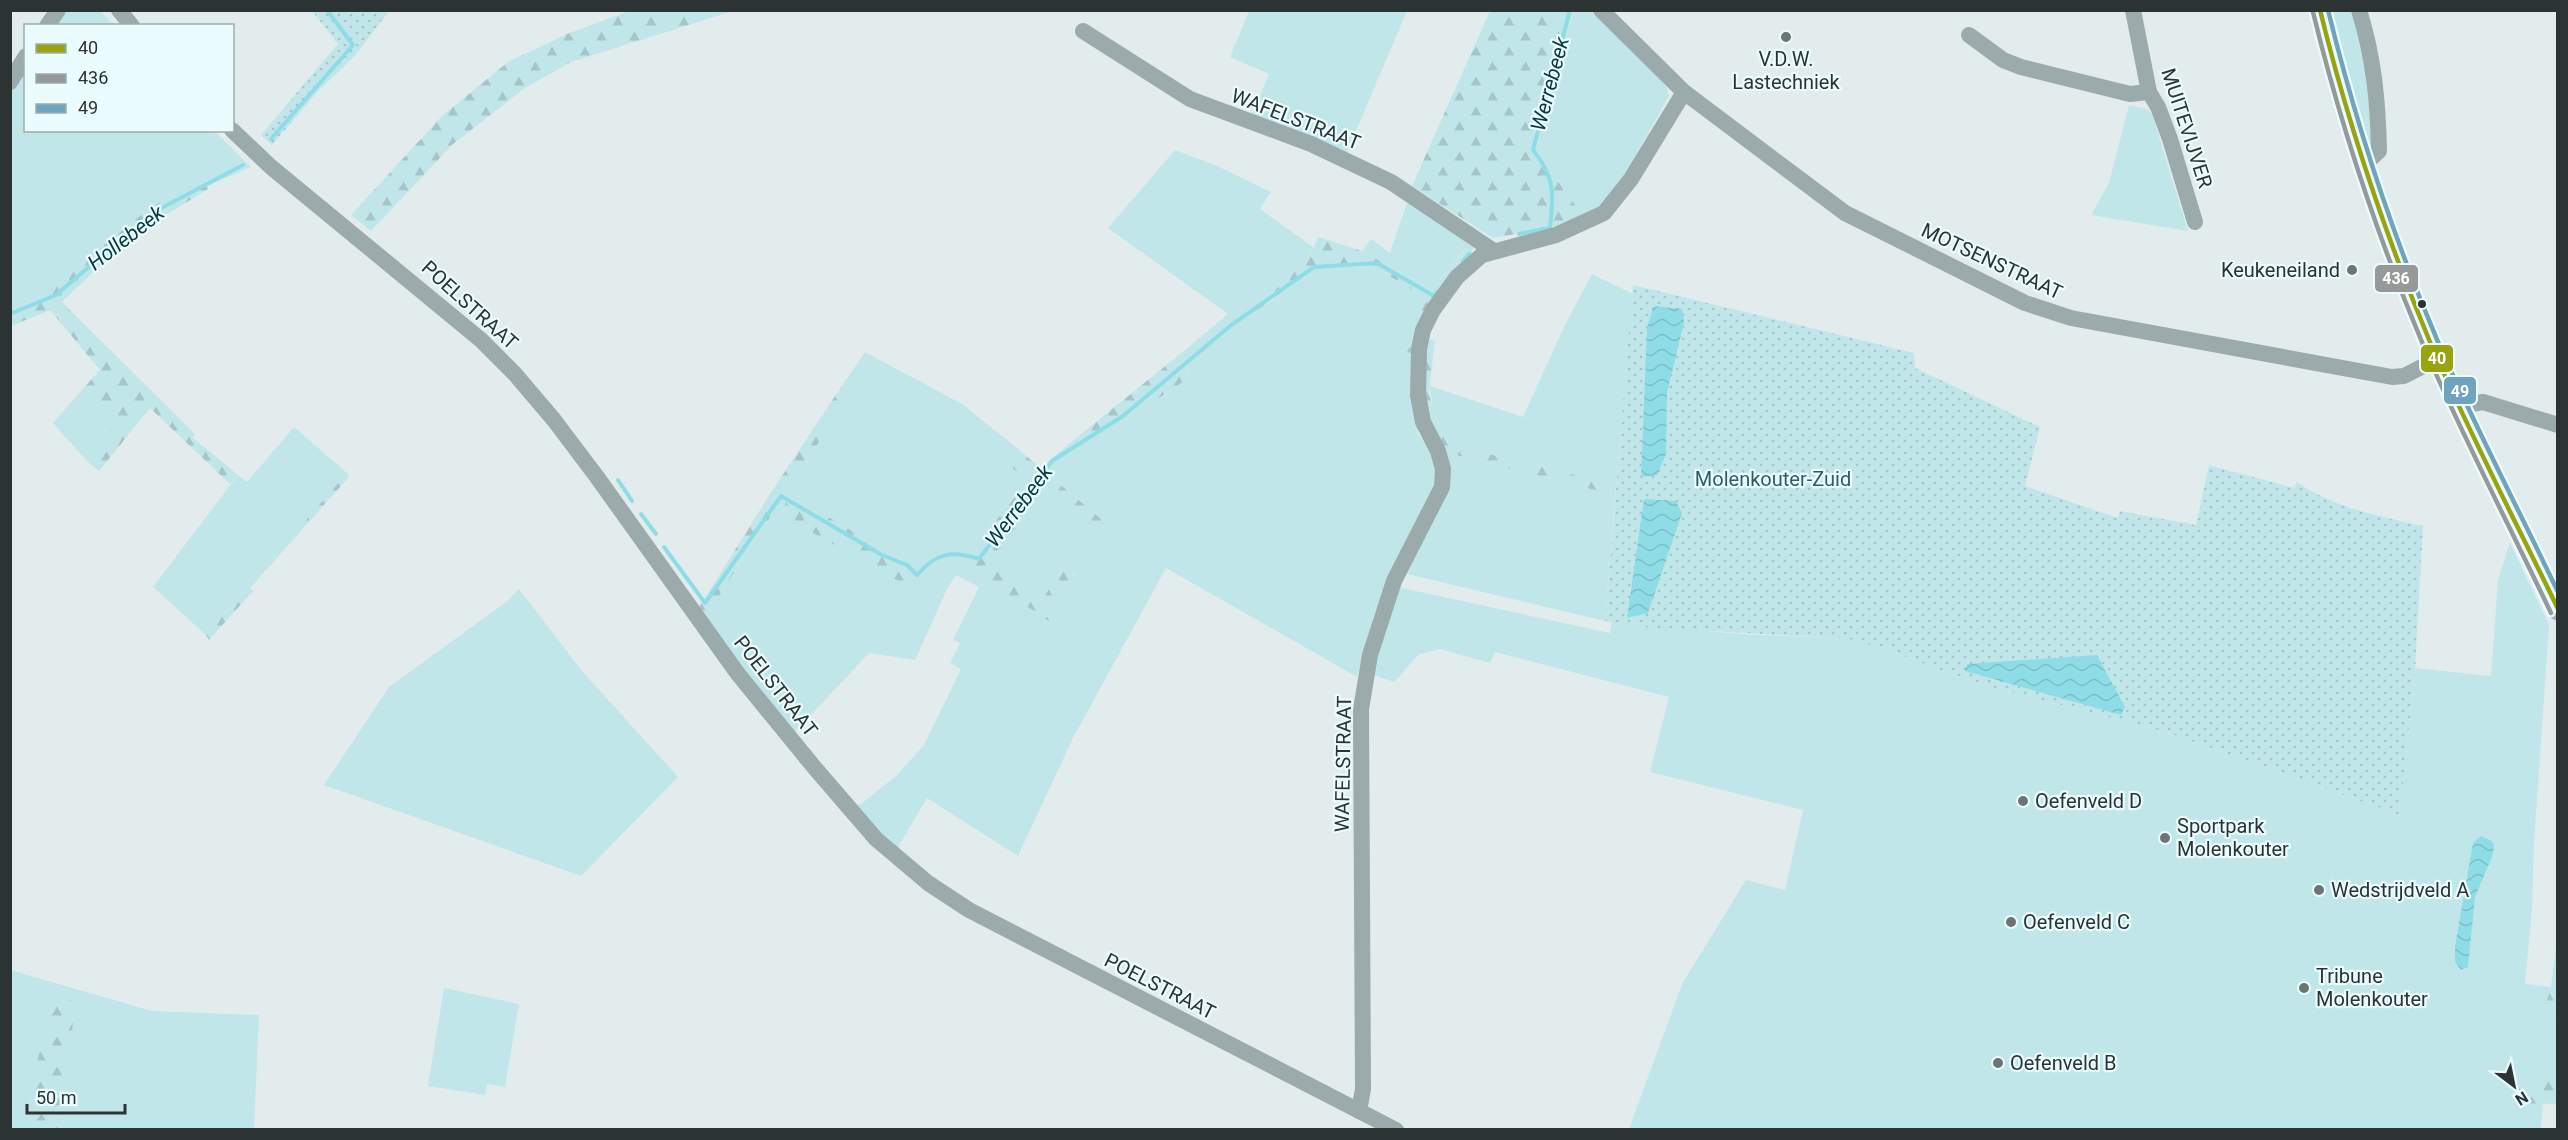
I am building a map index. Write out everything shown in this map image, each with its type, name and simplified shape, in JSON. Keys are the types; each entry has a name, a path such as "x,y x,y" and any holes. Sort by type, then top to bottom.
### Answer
{"main road":[{"path":"2320,10 2342,96 2364,165 2437,359 2558,610"}],"street":[{"path":"48,24 58,10"},
{"path":"119,10 130,24"},
{"name":"MOTSENSTRAAT","path":"1601,10 1684,92 1845,213 2041,309 2071,318 2392,377 2404,376 2437,359"},
{"name":"MUITEVIJVER","path":"2133,10 2149,92 2158,107 2170,139 2195,222"},
{"path":"2359,10 2374,68 2378,97 2379,151 2364,165"},
{"name":"WAFELSTRAAT","path":"1083,31 1206,108 1311,144 1391,182 1492,250"},
{"path":"1969,35 2003,60 2021,67 2130,94 2149,92"},
{"path":"10,82 24,59"},
{"name":"WAFELSTRAAT","path":"1359,1112 1363,1089 1361,709 1370,655 1394,581 1442,487 1444,478 1438,451 1423,422 1419,406 1417,374 1424,330 1433,309 1457,277 1473,262 1492,250 1556,235 1604,213 1630,179 1684,92"},
{"name":"POELSTRAAT","path":"234,131 271,167 473,333 514,373 575,448 738,674 868,830 908,868 969,910 1396,1130"},
{"path":"2459,406 2483,402 2558,425"}],"green space":[{"path":"62,10 100,11 113,24 52,24"},
{"path":"632,10 733,11 571,62 525,88 453,144 371,231 351,215 442,116 508,62 567,34"},
{"path":"312,11 389,11 354,57 318,91 272,145 261,135 338,44"},
{"path":"1249,11 1407,11 1347,152 1250,119 1269,74 1230,57"},
{"path":"1490,11 1574,11 1534,148 1584,217 1558,226 1493,238 1412,186"},
{"path":"1574,11 1590,11 1666,85 1669,96 1623,178 1605,202 1584,217 1534,148"},
{"path":"2326,11 2353,11 2363,39 2372,144 2369,145 2364,143"},
{"path":"24,65 24,132 215,132 251,167 207,186 202,177 147,210 59,283 11,306 10,89"},
{"path":"2129,105 2147,109 2152,114 2188,231 2091,215 2109,183"},
{"path":"1175,150 1215,165 1271,192 1260,209 1313,247 1305,263 1296,271 1229,314 1260,308 1304,274 1335,265 1351,265 1382,273 1397,280 1423,299 1422,310 1407,352 1415,354 1415,419 1418,434 1431,451 1438,478 1375,612 1357,677 1166,568 1073,738 1018,856 927,798 895,852 855,805 861,804 896,776 924,745 961,669 950,663 960,643 953,640 979,587 956,575 948,587 915,660 869,653 793,734 709,624 719,615 713,605 845,402 835,396 865,352 962,404 1018,449 1005,461 1029,481 963,563 1049,620 1076,576 1063,567 1042,600 986,566 1044,489 1096,533 1107,524 1041,468 1081,434 1090,445 1187,379 1190,372 1179,355 1228,314 1108,228"},
{"path":"202,177 208,189 130,237 62,302 195,434 193,438 238,475 230,484 150,408 99,471 88,462 114,425 82,390 100,370 50,310 11,326 11,306 59,283 147,210"},
{"path":"1408,200 1473,247 1472,254 1466,248 1431,290 1362,251 1371,239 1390,253"},
{"path":"1319,237 1362,251 1431,290 1467,248 1472,254 1415,354 1407,352 1422,310 1423,299 1397,280 1382,273 1349,265 1333,265 1302,276 1259,309 1232,322 1228,314 1305,263"},
{"path":"1592,274 1633,294 1616,485 1448,444 1432,407 1430,386 1523,417 1565,325"},
{"name":"Molenkouter-Zuid","path":"1633,285 1914,353 1915,368 2040,427 2025,486 2118,518 2120,511 2196,525 2209,465 2294,488 2297,482 2342,505 2423,526 2415,668 2400,815 2166,732 1976,683 1890,651 1849,639 1641,627 1605,621"},
{"path":"1435,339 1429,392 1432,407 1448,444 1616,485 1615,495 1444,452 1423,406 1425,356 1429,341"},
{"path":"1179,355 1190,373 1187,379 1090,445 1081,434"},
{"path":"82,390 114,425 88,462 53,423"},
{"path":"835,396 845,402 713,605 719,615 709,624 698,609"},
{"path":"294,427 347,473 206,635 153,587 238,475 247,482"},
{"path":"1018,449 1107,524 1096,533 1044,489 987,565 1042,600 1063,567 1076,577 1049,621 962,563 1028,481 1004,461"},
{"path":"1444,452 1615,495 1605,621 1407,574 1445,496"},
{"path":"347,473 349,477 250,588 253,591 209,640 206,635"},
{"path":"793,496 921,572 911,588 781,515 787,500"},
{"name":"Sportpark Molenkouter","path":"2510,543 2549,625 2534,843 2532,909 2525,984 2551,987 2545,1007 2557,1023 2557,1081 2520,1075 2517,1103 2543,1101 2541,1129 1629,1129 1682,984 1746,880 1785,890 1803,810 1650,772 1669,697 1495,652 1490,663 1440,649 1419,654 1394,682 1371,674 1397,587 1610,633 1612,622 1741,634 1849,639 1890,651 1976,683 2166,732 2400,815 2415,668 2491,676 2498,580"},
{"path":"519,589 582,671 678,777 581,876 324,785 389,687 509,600"},
{"path":"2557,935 2557,1023 2545,1007 2551,987"},
{"path":"10,970 152,1011 259,1015 254,1129 58,1129 76,1002 29,1099 46,1103 44,1111 29,1129 11,1128"},
{"path":"444,988 519,1004 505,1087 487,1084 485,1095 428,1086"},
{"path":"54,995 76,1002 58,1129 29,1129 44,1111 46,1103 28,1098"},
{"path":"2520,1075 2557,1081 2557,1104 2517,1103"}],"water":[{"path":"1654,306 1682,309 1684,322 1667,393 1666,454 1657,475 1641,477 1647,327"},
{"path":"1644,499 1676,501 1682,513 1648,613 1627,618"},
{"path":"2097,655 2125,707 2121,715 1965,671 1967,664"},
{"path":"2481,836 2492,841 2494,846 2492,857 2475,897 2468,967 2461,970 2455,962 2455,947 2473,843"}],"waterway":[{"name":"Hollebeek","path":"271,139 353,45 327,10"},
{"name":"Werrebeek","path":"1519,234 1550,228 1551,186 1546,169 1533,150 1570,10"},
{"name":"Hollebeek","path":"10,314 56,295 152,213 243,165"},
{"name":"Werrebeek","path":"1463,261 1469,254"},
{"name":"Werrebeek","path":"664,547 705,603 781,496 882,555 907,565 917,575 931,562 945,555 953,554 979,559 1052,461 1123,416 1230,326 1314,267 1377,263 1434,296 1437,292"},
{"name":"Werrebeek","path":"618,480 632,501"},
{"name":"Werrebeek","path":"641,514 656,534"}],"transit line":[{"name":"40","path":"2320,10 2355,137 2383,220 2430,342 2460,410 2558,609"},
{"name":"49","path":"2328,10 2376,178 2405,261 2467,405 2558,592"},
{"name":"436","path":"2313,12 2348,140 2407,306 2454,414 2551,613"}],"place":[{"name":"V.D.W. Lastechniek","path":"1786,37"},
{"name":"Keukeneiland","path":"2352,270"},
{"name":"Oefenveld D","path":"2023,801"},
{"name":"Sportpark Molenkouter","path":"2165,838"},
{"name":"Wedstrijdveld A","path":"2319,890"},
{"name":"Oefenveld C","path":"2011,922"},
{"name":"Tribune Molenkouter","path":"2304,988"},
{"name":"Oefenveld B","path":"1998,1063"}]}
